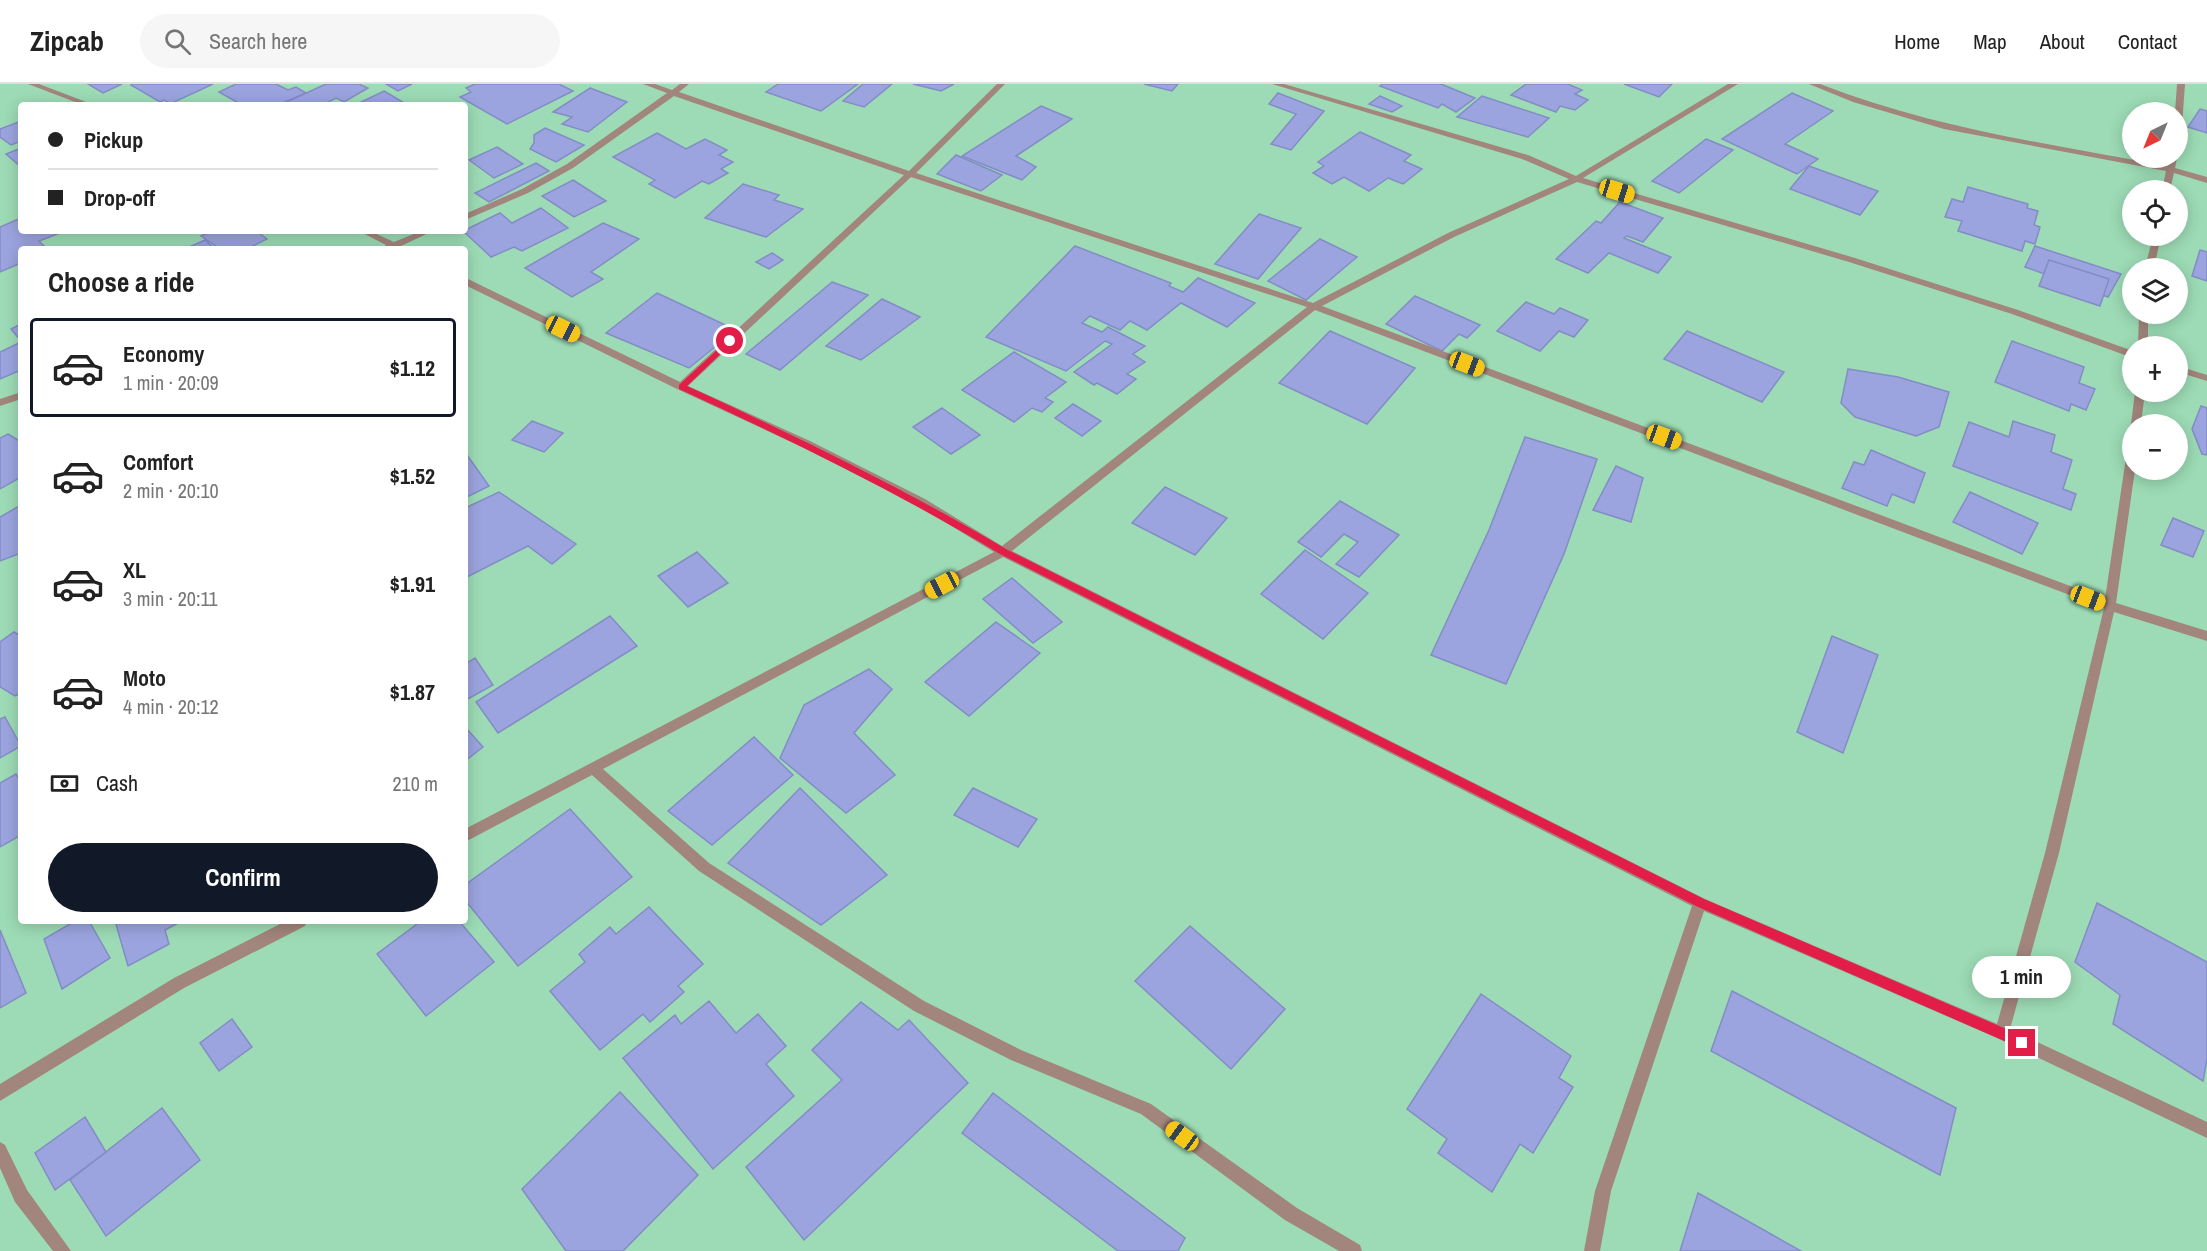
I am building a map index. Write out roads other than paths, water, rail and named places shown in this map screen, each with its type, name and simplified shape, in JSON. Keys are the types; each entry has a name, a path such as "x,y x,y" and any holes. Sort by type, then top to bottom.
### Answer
{"street":[{"path":"32,84 82,102"},
{"path":"647,84 910,174 1314,306 2110,606 2207,636"},
{"path":"468,216 525,191 570,166 684,84"},
{"path":"681,387 910,174 1001,84"},
{"path":"1276,84 1526,157 1576,179 1852,260 2015,312 2122,351"},
{"path":"468,834 595,770 1003,552 1314,306 1451,235 1576,179 1734,84"},
{"path":"1813,84 1871,106 1941,124 2171,169 2207,180"},
{"path":"2180,102 2181,84"},
{"path":"2168,180 2171,169"},
{"path":"368,234 389,246"},
{"path":"397,246 423,234"},
{"path":"468,281 681,387 806,444 910,497 1003,552 1700,903 2002,1033 2207,1130"},
{"path":"2188,372 2207,378"},
{"path":"0,403 18,396"},
{"path":"2002,1033 2052,853 2110,606 2128,480"},
{"path":"595,770 704,867 919,1006 1016,1055 1146,1109 1291,1214 1354,1251"},
{"path":"1592,1251 1603,1191 1700,903"},
{"path":"0,1093 179,983 294,924"},
{"path":"0,1150 21,1196 63,1251"}]}
